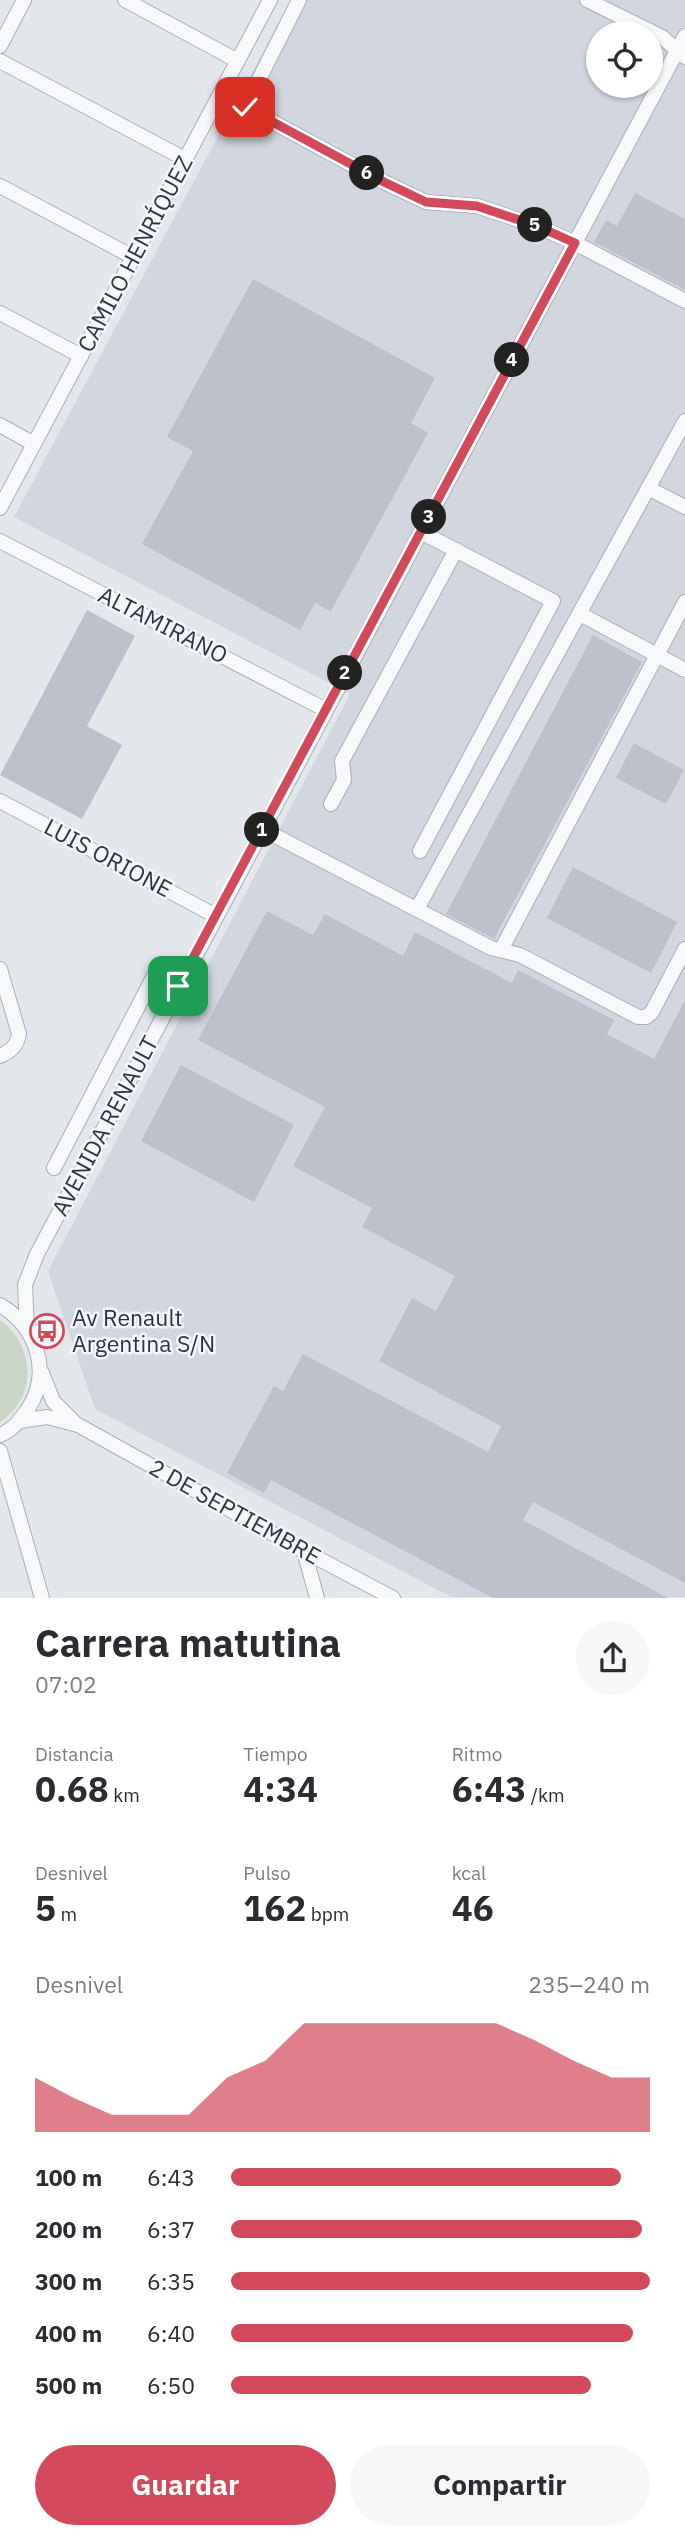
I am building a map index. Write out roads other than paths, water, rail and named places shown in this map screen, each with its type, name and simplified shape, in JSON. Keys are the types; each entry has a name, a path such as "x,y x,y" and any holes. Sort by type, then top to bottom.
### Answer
{"street":[{"path":"0,46 24,0"},
{"path":"124,0 238,61"},
{"path":"299,0 245,107 426,202 477,206 537,226 685,301"},
{"path":"587,0 662,37 683,43"},
{"name":"CAMILO HENRÍQUEZ","path":"0,508 268,1"},
{"name":"AVENIDA RENAULT","path":"27,1327 25,1285 29,1272 262,829 683,43"},
{"path":"0,61 186,159"},
{"path":"0,186 134,257"},
{"path":"0,313 81,356"},
{"path":"417,909 685,421"},
{"path":"0,425 34,444"},
{"path":"648,488 685,507"},
{"path":"420,851 553,601 421,532"},
{"name":"ALTAMIRANO","path":"0,541 326,710"},
{"path":"331,804 344,780 342,761 456,550"},
{"path":"501,950 685,602"},
{"path":"580,614 685,670"},
{"name":"LUIS ORIONE","path":"0,801 216,916"},
{"path":"262,829 491,948 520,955 638,1017 646,1017 652,1012 685,949"},
{"path":"0,969 19,1034 17,1043 9,1053 0,1056"},
{"path":"54,1168 155,974"},
{"path":"118,1045 141,1057"},
{"path":"0,1305 13,1312 27,1327"},
{"name":"2 DE SEPTIEMBRE","path":"27,1327 52,1401 78,1425 303,1551 393,1598"},
{"path":"39,1366 39,1383 33,1401 20,1421 3,1434 0,1449 2,1466 42,1598"},
{"name":"2 DE SEPTIEMBRE","path":"20,1421 47,1418 78,1425"},
{"path":"303,1551 317,1598"}],"place":[{"name":"Av Renault Argentina S/N","path":"47,1331"}]}
